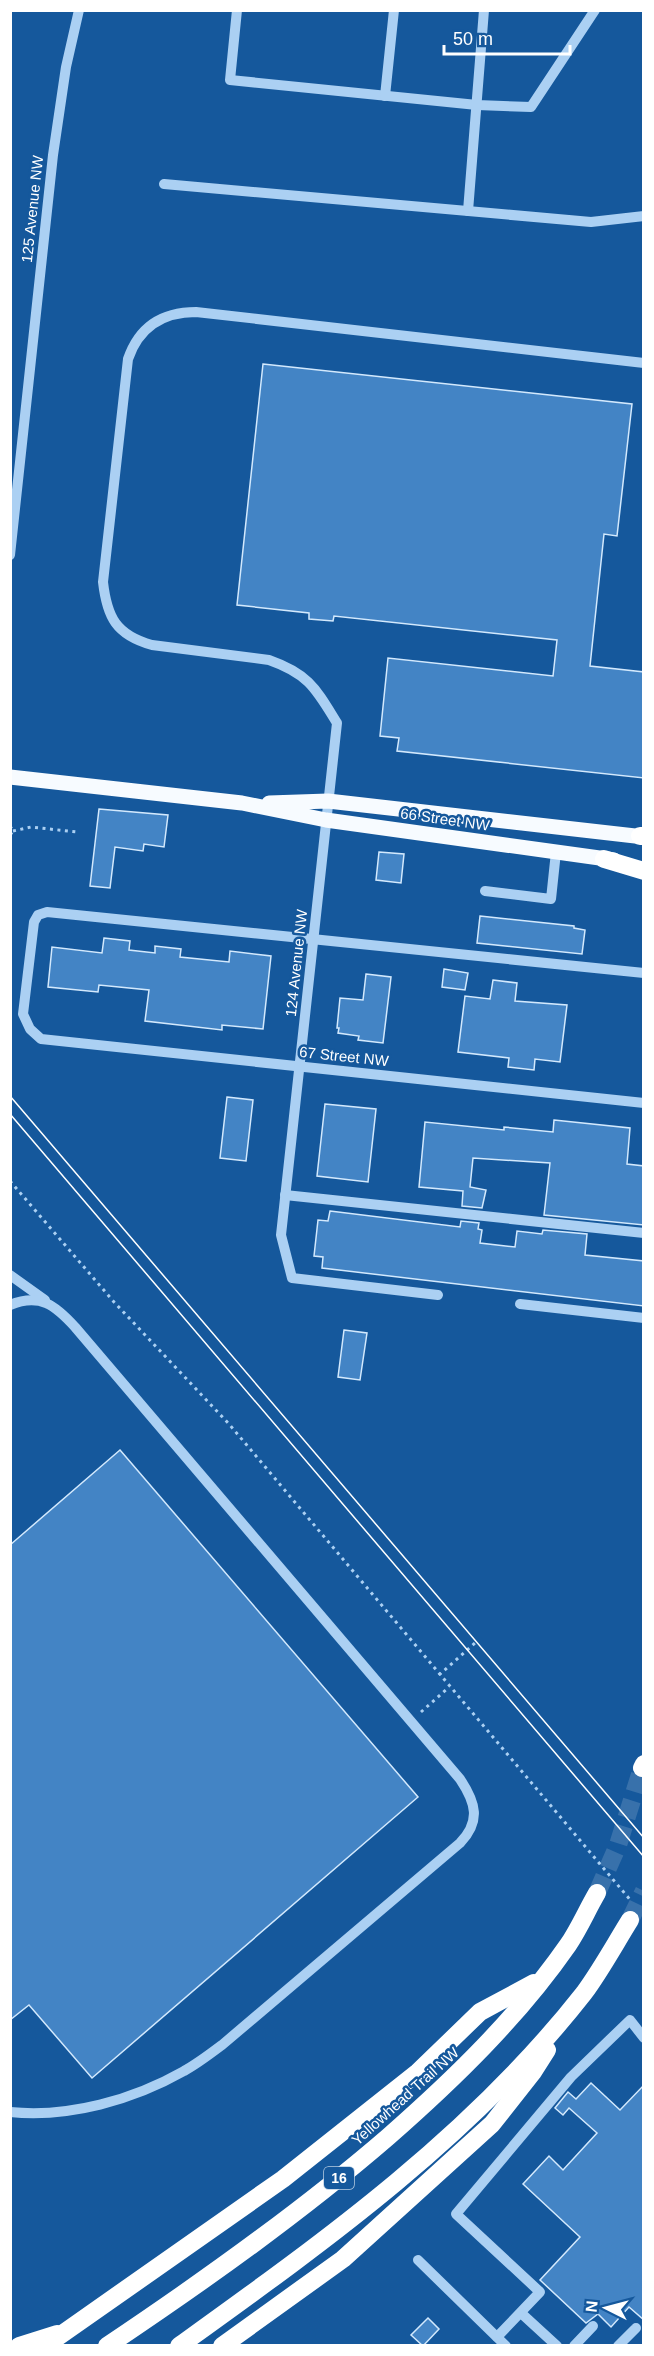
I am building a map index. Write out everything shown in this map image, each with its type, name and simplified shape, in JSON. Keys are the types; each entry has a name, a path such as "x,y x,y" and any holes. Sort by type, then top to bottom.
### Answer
{"highway":[{"path":"604,859 644,871"},
{"name":"Yellowhead Trail NW","path":"107,2346 264,2236 348,2171 429,2101 480,2052 543,1978 569,1943 597,1893"},
{"name":"16","path":"178,2346 285,2270 374,2202 466,2122 531,2056 585,1991 633,1913"},
{"path":"45,2346 292,2171 418,2072 480,2012 543,1978"},
{"path":"222,2346 343,2259 492,2124 533,2072 585,1991"},
{"path":"19,2346 67,2330"}],"main road":[{"name":"66 Street NW","path":"10,777 242,803 326,820 644,863"},
{"name":"66 Street NW","path":"242,803 328,801 642,836"}],"street":[{"name":"125 Avenue NW","path":"10,555 53,155 66,67 79,10"},
{"path":"237,10 230,80 477,105 531,107 595,10"},
{"path":"386,96 394,10"},
{"path":"468,211 484,10"},
{"path":"164,184 591,222 644,216"},
{"name":"124 Avenue NW","path":"438,1295 292,1278 281,1235 337,723 315,688 303,676 287,666 269,660 152,645 137,641 124,634 108,611 103,582 125,375 132,347 143,331 155,321 168,315 196,312 644,363"},
{"path":"485,891 551,899 556,852"},
{"name":"67 Street NW","path":"313,939 47,912 38,915 34,922 23,1014 25,1021 41,1039 644,1103"},
{"path":"313,939 644,973"},
{"path":"285,1195 644,1233"},
{"path":"10,1275 53,1306 75,1327 460,1779 472,1800 474,1809 474,1822 469,1833 460,1843 222,2045 186,2070 131,2095 90,2106 51,2112 10,2112"},
{"path":"10,1305 24,1300 40,1300 53,1306"},
{"path":"520,1304 644,1318"},
{"path":"497,2337 540,2292 456,2214 570,2077 630,2020 644,2038"},
{"path":"418,2260 506,2346"},
{"path":"521,2313 556,2346"},
{"path":"574,2346 593,2326"},
{"path":"618,2346 636,2328"}],"path":[{"path":"10,826 13,831"},
{"path":"10,835 13,831 31,827 77,832"},
{"path":"10,1181 114,1302 229,1424 449,1687 633,1913"},
{"path":"439,1675 476,1642"},
{"path":"411,1722 449,1687"}],"building":[{"path":"263,364 632,404 617,536 604,534 590,666 644,672 644,778 397,751 399,738 380,736 388,658 553,676 557,640 334,616 333,621 309,619 309,613 237,605"},
{"path":"99,809 168,815 164,847 144,844 143,851 115,847 110,888 90,886"},
{"path":"379,852 404,854 401,883 376,880"},
{"path":"480,916 574,926 574,928 585,930 582,954 477,943"},
{"path":"104,938 130,941 129,950 155,953 155,946 181,949 180,957 229,962 230,951 271,956 263,1029 222,1025 222,1030 145,1021 149,990 99,985 98,992 48,987 52,947 102,953"},
{"path":"444,969 468,973 465,990 442,987"},
{"path":"366,974 391,977 383,1043 358,1040 359,1036 338,1033 340,998 363,1000"},
{"path":"493,980 517,983 515,1001 567,1005 560,1062 535,1059 534,1070 508,1067 509,1058 458,1052 465,996 490,999"},
{"path":"227,1097 253,1100 246,1161 220,1158"},
{"path":"325,1104 376,1109 368,1182 317,1176"},
{"path":"554,1120 630,1128 627,1164 644,1166 644,1225 544,1215 550,1163 473,1158 470,1187 486,1190 482,1208 462,1206 463,1191 419,1187 425,1122 504,1130 504,1127 553,1132"},
{"path":"330,1211 460,1227 461,1221 479,1223 478,1229 482,1230 480,1243 515,1247 517,1231 542,1234 543,1230 587,1234 585,1255 644,1261 644,1306 322,1268 323,1257 314,1256 318,1220 328,1221"},
{"path":"344,1330 367,1333 360,1380 338,1377"},
{"path":"120,1450 418,1797 92,2078 29,2005 10,2020 10,1545"},
{"path":"591,2083 620,2110 644,2085 644,2320 629,2307 611,2327 598,2314 586,2323 540,2280 580,2237 523,2184 549,2156 563,2170 597,2133 569,2108 563,2115 555,2108 568,2092 576,2099"},
{"path":"428,2318 439,2329 423,2346 411,2335"}],"tunnel":[{"path":"597,1893 618,1845 642,1768"},
{"path":"630,1920 644,1891"}],"tram line":[{"path":"10,1096 644,1838"},
{"path":"10,1114 644,1857"}]}
